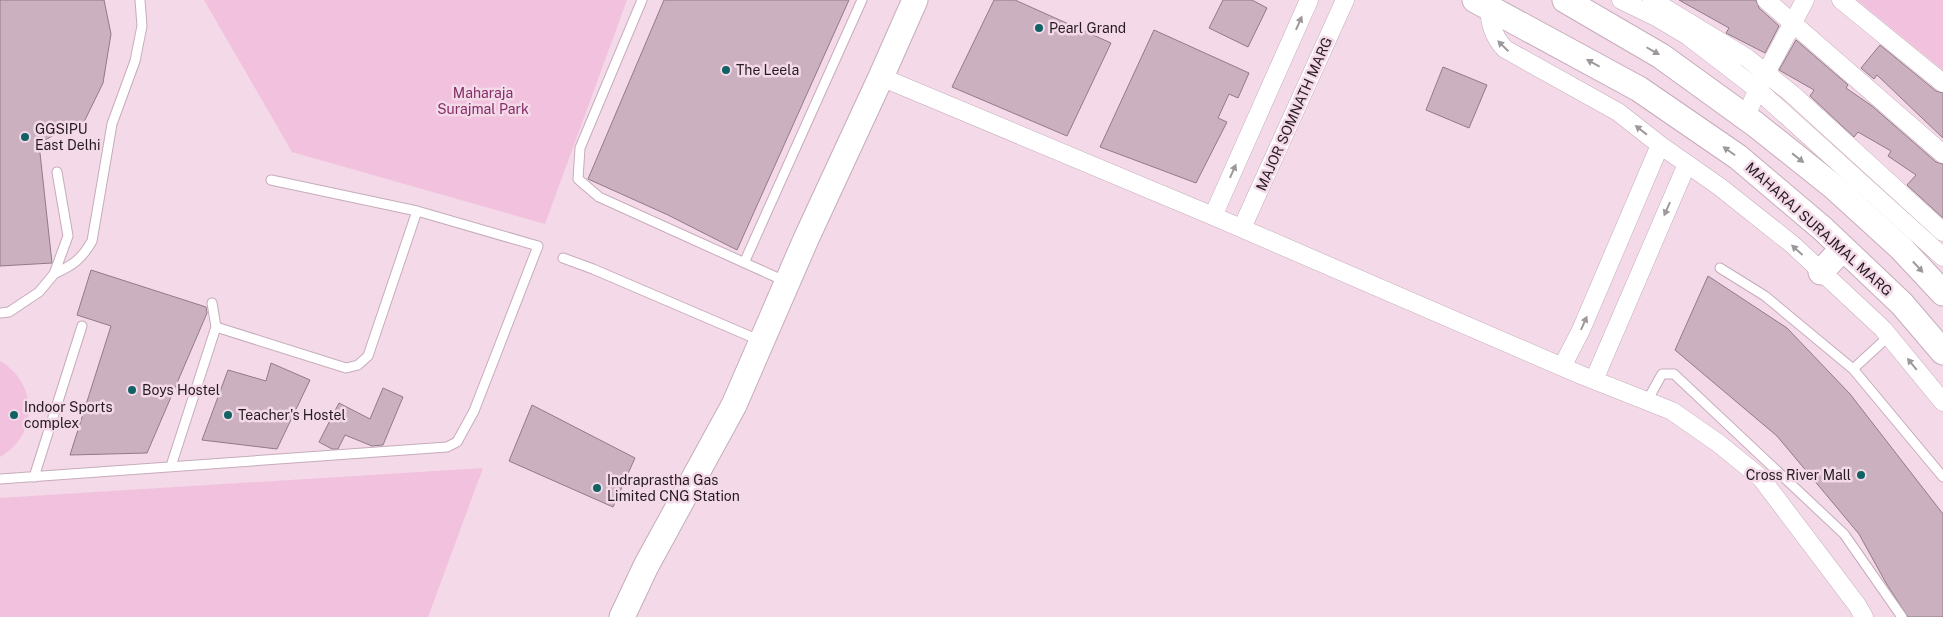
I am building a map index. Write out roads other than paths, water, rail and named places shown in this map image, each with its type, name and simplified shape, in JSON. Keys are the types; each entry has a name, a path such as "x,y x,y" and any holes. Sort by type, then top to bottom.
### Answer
{"main road":[{"path":"622,617 646,566 734,405 787,282 915,0"},
{"path":"1565,0 1661,56 1745,117 1834,187 1901,248 1943,294"},
{"name":"MAHARAJ SURAJMAL MARG","path":"1482,3 1639,88 1738,157 1823,229 1902,304 1943,352"},
{"path":"1822,272 1843,248"}],"street":[{"path":"1213,216 1309,0"},
{"name":"MAJOR SOMNATH MARG","path":"1242,228 1345,0"},
{"path":"1621,0 1658,18 1688,36 1758,89 1943,257"},
{"path":"1652,0 1747,58 1766,73 1792,94 1942,229"},
{"path":"1766,0 1882,103 1943,154"},
{"path":"1745,117 1804,0"},
{"path":"1841,0 1943,83"},
{"path":"1482,3 1496,40 1505,50 1618,112 1660,146 1720,187 1793,245 1889,336 1943,402"},
{"path":"881,77 1242,228 1562,367 1672,411 1718,442 1761,478 1858,605 1864,617"},
{"path":"1562,367 1581,330 1660,146"},
{"path":"1594,380 1687,164"}],"lane":[{"path":"54,274 75,264 84,255 92,241 112,124 135,61 142,26 140,0"},
{"path":"642,0 580,148 578,179 599,197 787,282"},
{"path":"744,263 862,0"},
{"path":"0,313 9,312 39,292 54,274 68,236 57,172"},
{"path":"0,479 447,447 457,442 474,411 538,246 417,211 271,180"},
{"path":"216,327 346,368 358,365 368,356 417,211"},
{"path":"564,258 761,341"},
{"path":"1720,268 1765,296 1853,369 1943,477"},
{"path":"171,466 216,327 212,303"},
{"path":"34,477 82,326"},
{"path":"1853,369 1889,336"},
{"path":"1647,401 1662,374 1674,374 1844,534 1902,617"}],"place":[{"name":"Pearl Grand","path":"1039,28"},
{"name":"The Leela","path":"726,70"},
{"name":"GGSIPU East Delhi","path":"25,137"},
{"name":"Boys Hostel","path":"132,390"},
{"name":"Indoor Sports complex","path":"14,415"},
{"name":"Teacher's Hostel","path":"228,415"},
{"name":"Cross River Mall","path":"1861,475"},
{"name":"Indraprastha Gas Limited CNG Station","path":"597,488"}],"park label":[{"name":"Maharaja Surajmal Park","path":"483,102"}]}
